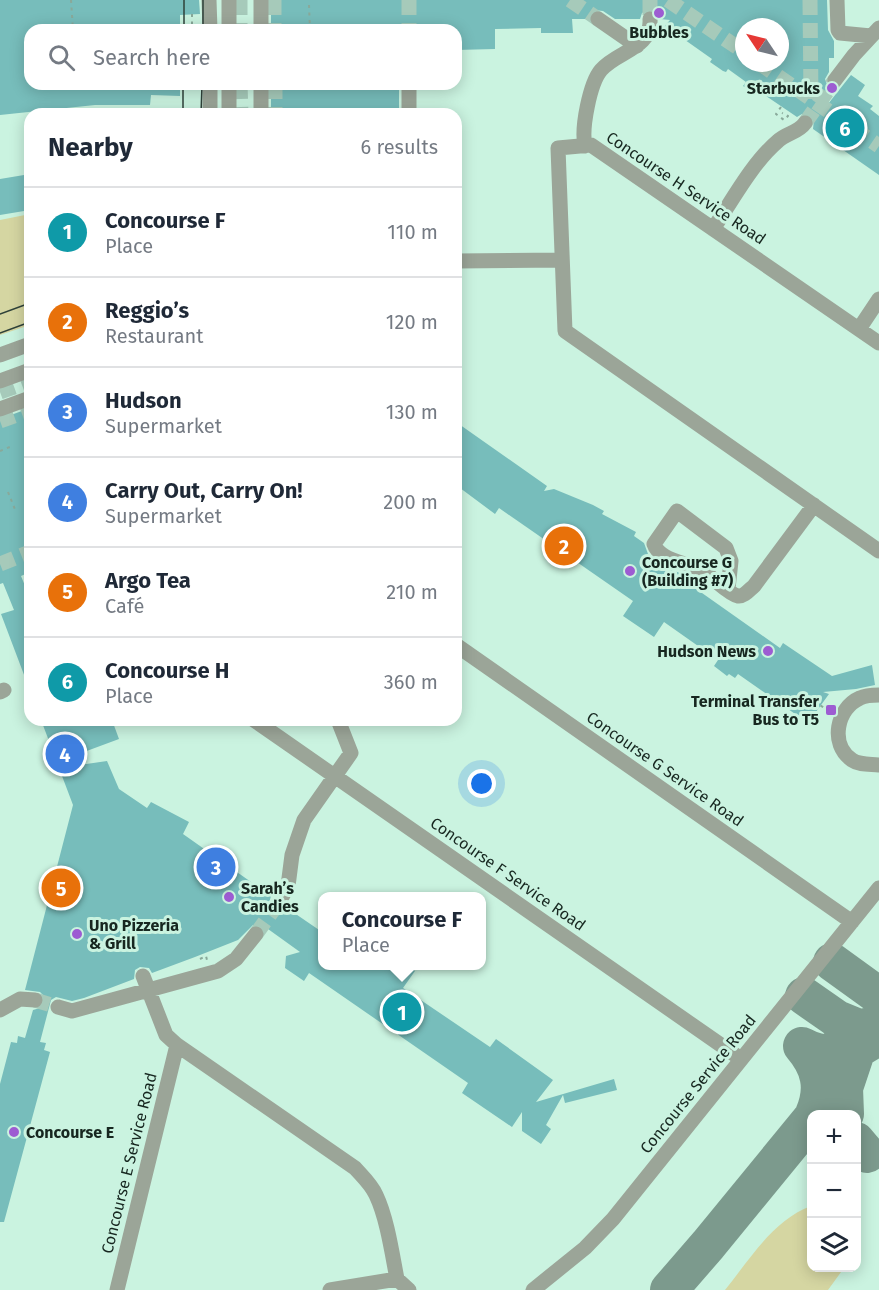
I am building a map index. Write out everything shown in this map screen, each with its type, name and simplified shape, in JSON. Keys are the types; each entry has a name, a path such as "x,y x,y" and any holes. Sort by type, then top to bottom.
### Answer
{"street":[{"path":"209,0 210,24"},
{"path":"230,0 230,24"},
{"path":"261,0 261,24"},
{"path":"837,0 840,33 875,32"},
{"path":"598,19 637,46"},
{"path":"585,146 583,136 593,82 602,69 642,43 650,31 650,19"},
{"path":"835,80 875,32"},
{"path":"210,90 210,108"},
{"path":"229,90 230,108"},
{"path":"229,90 236,108"},
{"path":"261,90 261,108"},
{"path":"409,108 410,90"},
{"path":"713,229 762,157 779,139 801,129 805,123"},
{"name":"Concourse H Service Road","path":"562,260 558,148 591,145 879,343"},
{"path":"462,261 562,260 565,331 879,551"},
{"path":"859,329 879,299"},
{"path":"0,355 24,346"},
{"path":"0,381 24,372"},
{"path":"0,409 24,400"},
{"path":"728,589 732,561 726,548 677,511 654,544 656,550 664,556 702,570 728,589 738,596 743,595 754,586 814,505"},
{"name":"Concourse G Service Road","path":"462,649 852,922"},
{"path":"879,695 860,698 846,709 838,725 843,750 850,759 859,764 879,765"},
{"name":"Concourse F Service Road","path":"263,726 741,1059"},
{"path":"279,902 288,886 292,855 304,820 351,753 340,726"},
{"name":"Concourse Service Road","path":"533,1290 585,1248 613,1219 879,888"},
{"path":"58,1007 72,1011 146,983 218,971 236,959 256,933"},
{"path":"146,983 166,1035 177,1045 355,1168 368,1181 382,1212 397,1279 409,1290"},
{"path":"0,1011 20,999 35,1000"},
{"name":"Concourse E Service Road","path":"117,1290 177,1045"},
{"path":"330,1290 397,1279"}],"path":[{"path":"71,0 73,24"},
{"path":"309,5 310,24"},
{"path":"781,106 776,114 784,120 788,116 782,112"},
{"path":"0,451 12,446"},
{"path":"8,492 16,512"}],"green space":[{"path":"24,215 24,327 0,335 0,220"},
{"path":"807,1208 807,1272 841,1272 828,1290 725,1290 763,1242 797,1212"}],"building":[{"path":"0,0 199,0 200,14 180,15 180,24 24,24 24,90 180,90 180,96 151,95 150,105 24,108 24,112 0,115"},
{"path":"271,0 827,0 828,30 834,41 834,58 829,58 829,72 825,79 828,87 828,104 851,75 865,85 858,96 873,106 870,109 879,116 879,175 813,129 814,120 811,115 802,114 797,117 760,92 758,95 743,86 746,82 728,69 726,72 723,71 710,62 712,59 678,35 663,28 670,20 660,19 659,14 651,9 642,13 640,19 615,19 603,11 594,10 588,19 572,19 573,33 541,33 541,28 495,29 495,49 462,50 462,24 271,24"},
{"path":"271,90 399,90 399,108 271,108"},
{"path":"24,175 24,211 0,215 0,179"},
{"path":"24,410 24,575 21,576 24,583 24,675 1,614 14,610 3,583 0,584 0,419"},
{"name":"Concourse G (Building #7)","path":"462,426 547,486 544,491 554,489 593,505 604,511 602,514 636,532 634,536 644,543 648,554 654,561 691,577 706,588 702,593 780,648 783,643 832,676 872,665 875,685 823,692 829,694 808,723 738,674 735,678 729,674 727,676 714,666 718,660 664,622 654,637 623,616 633,601 499,508 495,514 462,489"},
{"path":"43,726 114,726 119,739 57,762"},
{"path":"107,761 119,789 147,808 151,802 189,822 183,834 271,896 269,903 274,910 280,912 287,908 318,929 318,970 415,971 403,988 490,1047 496,1039 553,1080 536,1102 614,1079 617,1090 565,1103 563,1095 546,1125 551,1129 541,1144 522,1131 522,1112 512,1127 462,1093 468,1083 309,973 304,981 285,968 286,956 300,952 268,929 253,925 238,940 152,973 149,968 140,967 135,970 134,979 84,998 72,1001 56,997 51,1000 40,1042 46,1043 44,1050 50,1052 4,1222 0,1222 0,1084 11,1042 17,1043 18,1036 25,1038 33,1010 40,1008 45,1001 40,992 25,990 73,805 59,768"}],"taxiway":[{"path":"832,962 875,993"},
{"path":"804,996 837,1019"},
{"path":"845,1110 844,1088 855,1051 852,1039 837,1019 859,1028 879,1025"},
{"path":"815,1110 820,1087 819,1078 813,1062 802,1046 822,1053 842,1053 862,1047 879,1034"},
{"path":"669,1290 807,1124"},
{"path":"861,1147 867,1154 861,1151"}],"tunnel":[{"path":"240,0 240,24"},
{"path":"274,0 274,24"},
{"path":"409,0 409,24"},
{"path":"570,0 598,19"},
{"path":"650,0 650,19"},
{"path":"668,0 735,46"},
{"path":"810,0 811,99"},
{"path":"772,72 879,146"},
{"path":"805,123 835,80"},
{"path":"240,90 241,108"},
{"path":"275,90 275,108"},
{"path":"0,392 24,383"},
{"path":"0,421 24,412"},
{"path":"0,564 24,554"},
{"path":"256,934 279,902"},
{"path":"35,1000 58,1007"}],"tram line":[{"path":"184,0 184,24"},
{"path":"203,0 203,24"},
{"path":"183,90 183,108"},
{"path":"201,108 202,90"},
{"path":"0,314 24,305"},
{"path":"0,333 24,324"}],"place":[{"name":"Bubbles","path":"659,13"},
{"name":"Starbucks","path":"832,88"},
{"name":"Concourse H","path":"845,128"},
{"name":"Reggio’s","path":"564,546"},
{"name":"Concourse G (Building #7)","path":"630,571"},
{"name":"Hudson News","path":"768,651"},
{"name":"Terminal Transfer Bus to T5","path":"831,710"},
{"name":"Carry Out, Carry On!","path":"65,754"},
{"name":"Hudson","path":"216,867"},
{"name":"Argo Tea","path":"61,888"},
{"name":"Sarah’s Candies","path":"229,897"},
{"name":"Uno Pizzeria & Grill","path":"77,934"},
{"name":"Concourse F","path":"402,1012"},
{"name":"Concourse E","path":"14,1132"}]}
